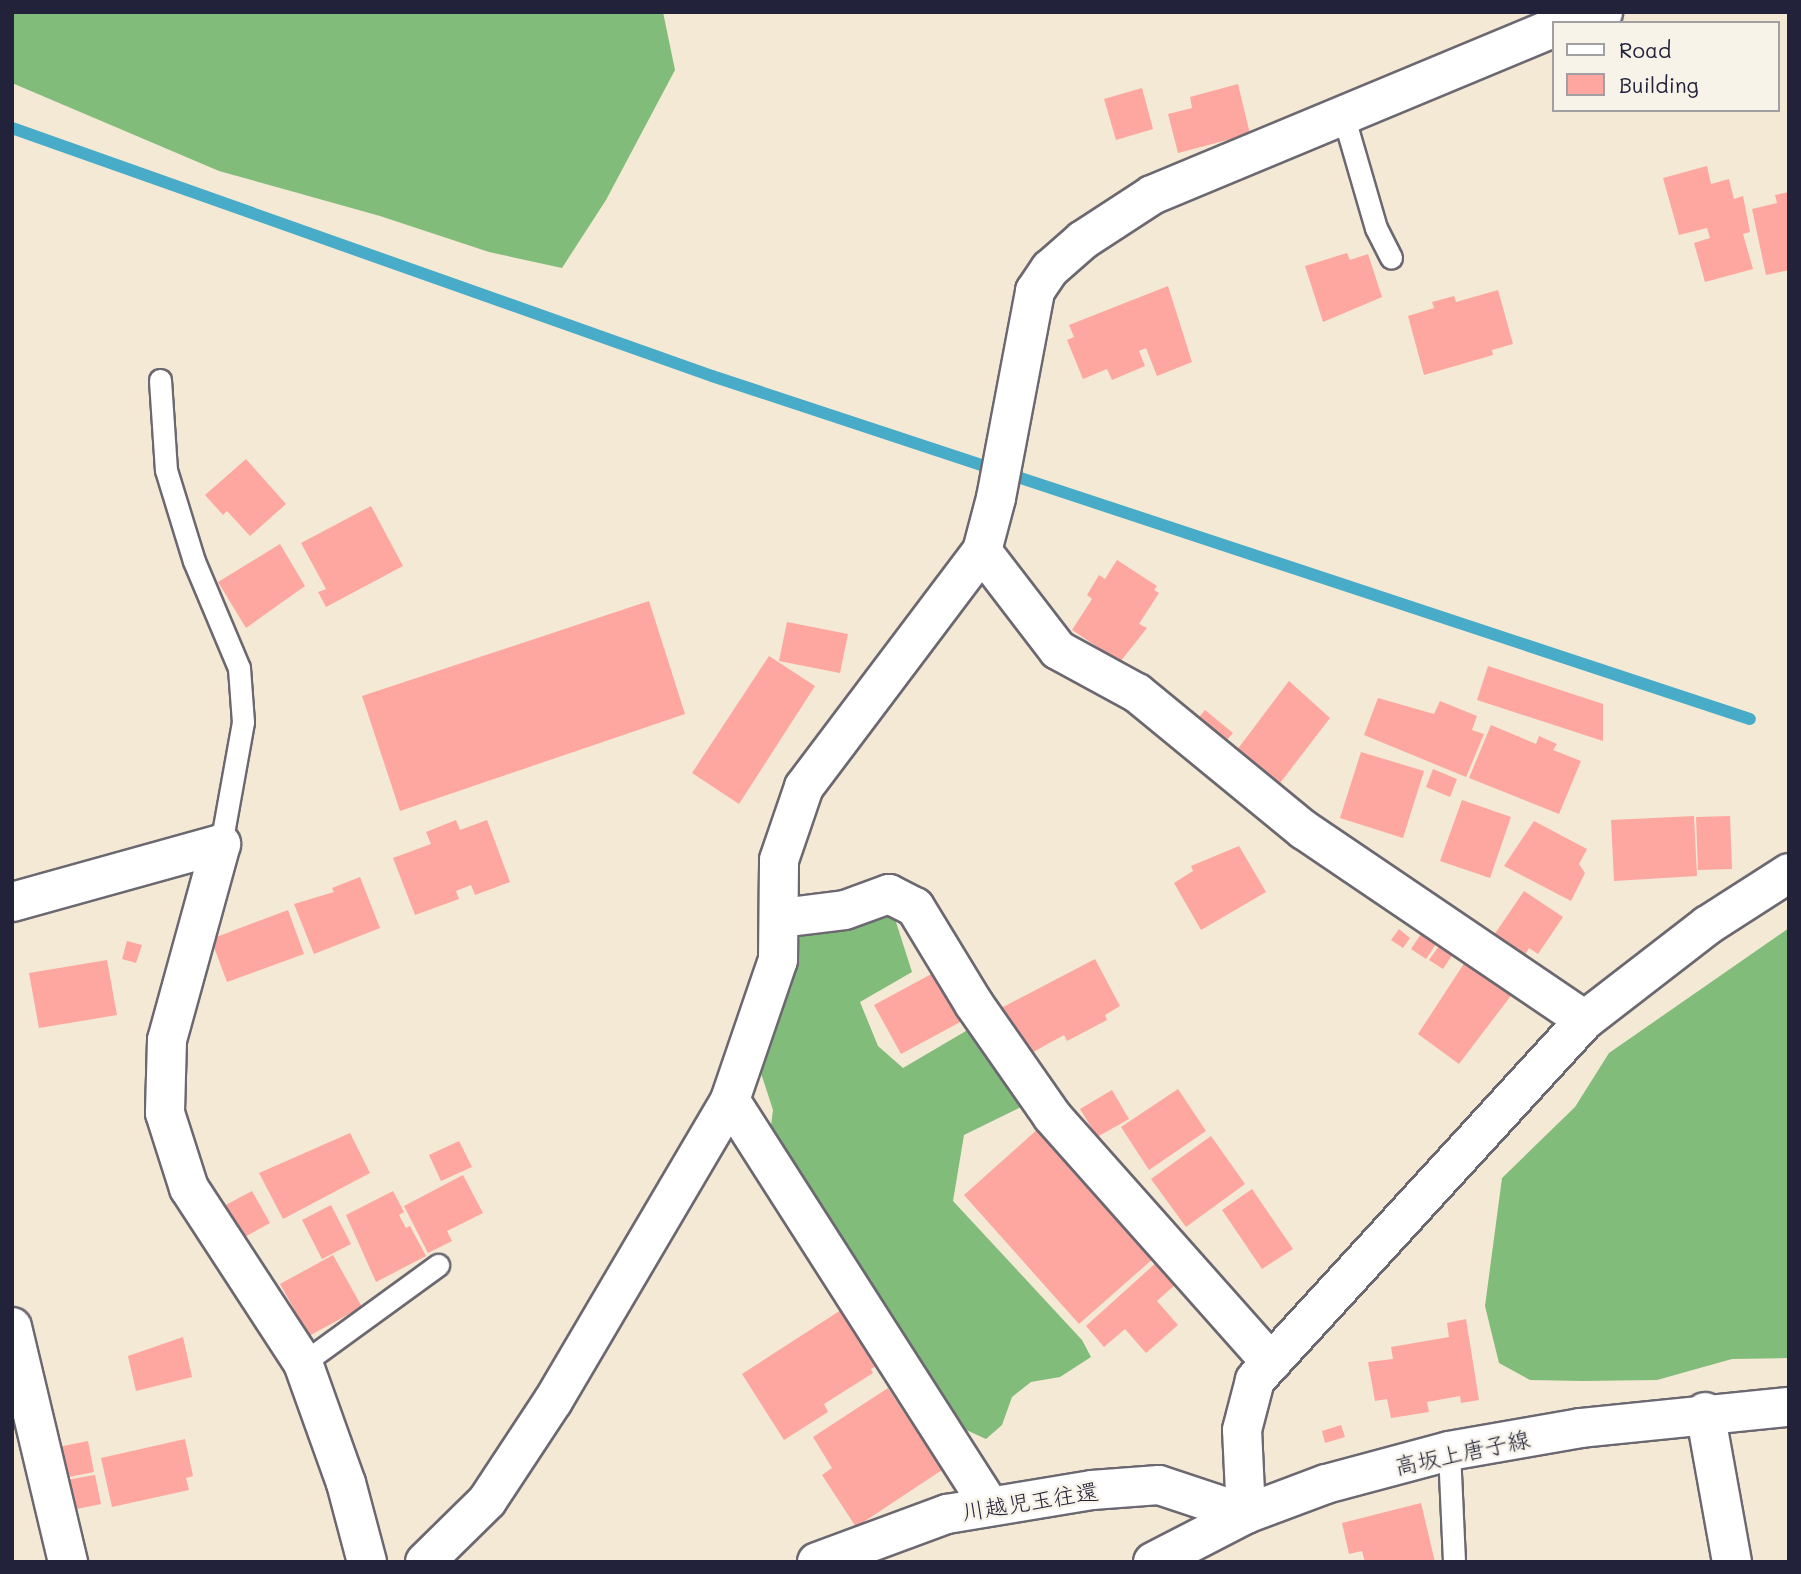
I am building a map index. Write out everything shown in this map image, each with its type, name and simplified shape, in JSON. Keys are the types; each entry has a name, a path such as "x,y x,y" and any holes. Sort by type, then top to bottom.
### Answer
{"street":[{"path":"1577,21 1603,12"},
{"path":"425,1562 487,1501 553,1401 730,1100 778,960 781,918 779,860 804,788 982,551 996,498 1035,291 1050,269 1083,240 1152,195 1344,118 1507,44 1552,29"},
{"path":"982,551 1058,650 1137,693 1304,830 1586,1020"},
{"path":"12,902 221,844"},
{"path":"221,844 167,1040 164,1112 189,1188 303,1363 346,1483 367,1562"},
{"path":"1246,1514 1243,1414 1255,1380 1586,1020 1708,925 1789,873"},
{"path":"781,918 845,910 889,894 915,907 974,1004 1052,1116 1272,1363"},
{"path":"730,1100 990,1506"},
{"path":"12,1327 68,1562"},
{"name":"高坂上唐子線","path":"1153,1562 1246,1514 1326,1484 1449,1451 1705,1412 1789,1407"},
{"path":"1705,1412 1732,1562"},
{"name":"川越児玉往還","path":"817,1562 947,1514 1092,1490 1158,1485 1246,1514"}],"lane":[{"path":"1344,118 1376,228 1391,257"},
{"path":"160,380 166,470 194,561 239,668 243,722 221,844"},
{"path":"303,1363 438,1265"},
{"path":"1449,1451 1454,1562"}],"green space":[{"path":"12,12 663,12 675,70 606,200 562,268 489,252 380,216 219,171 12,83"},
{"path":"872,913 895,919 912,972 860,1002 878,1046 903,1068 971,1028 1023,1106 964,1135 953,1201 1082,1340 1091,1357 1060,1377 1031,1382 1012,1397 1002,1425 986,1439 964,1429 907,1351 770,1134 773,1110 756,1058 791,989 801,930"},
{"path":"1789,928 1789,1358 1732,1359 1657,1380 1530,1380 1499,1363 1485,1306 1502,1178 1575,1107 1609,1053"}],"building":[{"path":"1238,84 1250,134 1178,153 1168,114 1192,108 1190,97"},
{"path":"1142,88 1153,129 1116,140 1104,99"},
{"path":"1707,166 1711,184 1729,179 1734,199 1743,196 1750,232 1743,234 1753,269 1705,282 1694,243 1710,238 1707,228 1679,235 1663,178"},
{"path":"1789,192 1789,270 1766,275 1752,209 1777,203 1775,195"},
{"path":"1347,253 1350,260 1368,254 1382,297 1323,322 1305,266"},
{"path":"1168,286 1192,362 1157,376 1146,348 1139,351 1145,366 1112,380 1107,369 1083,379 1067,340 1074,337 1069,325"},
{"path":"1498,290 1513,344 1492,350 1493,355 1424,375 1408,316 1434,308 1432,302 1454,296 1456,302"},
{"path":"246,459 286,504 250,536 227,511 223,515 205,495"},
{"path":"371,506 403,566 326,607 318,592 326,589 301,543"},
{"path":"280,544 305,586 246,628 218,582"},
{"path":"1117,560 1157,586 1154,590 1159,593 1139,624 1147,628 1120,662 1072,630 1092,599 1087,595 1099,575 1105,579"},
{"path":"649,601 685,714 400,811 362,696"},
{"path":"787,622 848,634 840,673 779,661"},
{"path":"769,656 815,686 739,804 692,773"},
{"path":"1488,666 1603,704 1603,741 1477,700"},
{"path":"1289,681 1330,718 1277,787 1234,754"},
{"path":"1378,698 1434,714 1440,701 1477,716 1472,730 1484,734 1466,777 1364,735"},
{"path":"1205,710 1233,733 1218,750 1190,728"},
{"path":"1491,725 1536,744 1539,736 1557,744 1553,750 1581,761 1559,814 1469,778"},
{"path":"1361,752 1424,771 1403,838 1340,818"},
{"path":"1433,769 1457,779 1450,797 1426,787"},
{"path":"1462,800 1511,817 1490,878 1440,861"},
{"path":"1694,816 1697,876 1614,881 1611,820"},
{"path":"1730,816 1732,869 1698,870 1696,817"},
{"path":"456,820 460,830 487,820 510,882 475,895 471,885 456,891 459,899 415,915 393,858 431,844 426,832"},
{"path":"1534,821 1587,849 1579,864 1585,873 1571,901 1504,866"},
{"path":"1239,846 1266,892 1201,930 1174,883 1193,871 1191,866"},
{"path":"360,877 380,928 314,954 294,904 334,892 332,888"},
{"path":"1524,891 1563,917 1538,954 1529,948 1523,958 1492,938"},
{"path":"288,910 304,954 227,982 211,939"},
{"path":"1399,929 1410,938 1403,948 1391,940"},
{"path":"1423,931 1438,941 1426,959 1411,949"},
{"path":"127,941 142,945 136,963 122,959"},
{"path":"1441,943 1455,951 1443,969 1429,960"},
{"path":"1095,959 1120,1006 1105,1015 1107,1020 1067,1041 1064,1035 1026,1056 1001,1008"},
{"path":"1467,959 1513,993 1459,1064 1418,1034"},
{"path":"107,960 117,1015 39,1028 29,973"},
{"path":"937,971 964,1020 901,1054 874,1005"},
{"path":"1178,1089 1206,1131 1149,1170 1121,1127"},
{"path":"1112,1090 1129,1119 1097,1137 1080,1109"},
{"path":"1039,1128 1155,1257 1079,1324 964,1195"},
{"path":"350,1133 370,1173 283,1219 259,1173"},
{"path":"1211,1136 1245,1184 1186,1227 1151,1179"},
{"path":"459,1141 472,1167 441,1181 429,1155"},
{"path":"463,1175 483,1213 447,1231 452,1241 428,1253 404,1206"},
{"path":"1252,1189 1293,1249 1262,1269 1222,1210"},
{"path":"252,1191 270,1223 241,1239 222,1207"},
{"path":"393,1191 404,1212 399,1215 406,1228 410,1226 426,1256 376,1282 346,1215"},
{"path":"331,1205 351,1244 322,1259 302,1220"},
{"path":"333,1255 362,1307 309,1336 280,1284"},
{"path":"1158,1261 1177,1283 1157,1301 1178,1325 1146,1353 1125,1329 1104,1347 1086,1326"},
{"path":"841,1310 876,1366 871,1369 873,1373 824,1404 828,1412 784,1440 742,1374"},
{"path":"1466,1319 1479,1400 1461,1403 1460,1396 1427,1402 1429,1412 1391,1418 1387,1399 1375,1401 1368,1362 1393,1359 1391,1347 1449,1337 1447,1323"},
{"path":"183,1337 192,1377 136,1391 128,1356"},
{"path":"888,1388 942,1470 856,1527 822,1475 832,1468 813,1437"},
{"path":"1341,1425 1345,1437 1325,1443 1322,1431"},
{"path":"185,1439 193,1476 186,1478 189,1490 112,1507 101,1458"},
{"path":"88,1441 94,1472 64,1478 58,1447"},
{"path":"95,1475 101,1504 72,1510 66,1480"},
{"path":"1421,1503 1435,1562 1365,1562 1362,1551 1349,1554 1342,1523"}],"waterway":[{"path":"12,128 712,376 1750,719"}]}
